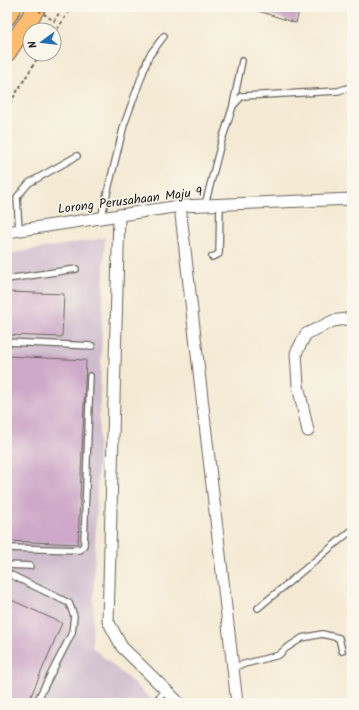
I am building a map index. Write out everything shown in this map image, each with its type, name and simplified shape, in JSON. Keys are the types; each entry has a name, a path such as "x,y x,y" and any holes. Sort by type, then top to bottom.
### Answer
{"main road":[{"path":"7,17 13,7"},
{"path":"7,53 37,7"}],"street":[{"name":"Lorong Perusahaan Maju 9","path":"7,232 180,206 352,199"},
{"path":"180,206 237,703"},
{"path":"119,216 108,621 122,647 179,703"},
{"path":"308,430 298,385 296,354 306,334 333,321 352,318"}],"lane":[{"path":"101,218 124,125 149,56 164,36"},
{"path":"205,205 221,143 233,106 242,61"},
{"path":"233,106 242,96 338,91 352,86"},
{"path":"19,230 17,197 29,183 77,156"},
{"path":"212,257 219,254 220,205"},
{"path":"7,279 76,269"},
{"path":"7,342 92,346"},
{"path":"7,548 80,550 84,545 90,376"},
{"path":"258,608 352,530"},
{"path":"7,565 30,566"},
{"path":"7,573 69,603 74,616 72,633 36,703"},
{"path":"233,666 279,655 285,649 302,638 322,634 339,638 342,650"},
{"path":"153,703 166,691"}],"path":[{"path":"34,7 54,21 63,7"},
{"path":"62,22 72,7"},
{"path":"7,108 35,62"}],"shaded area":[{"path":"105,238 92,647 156,703 7,703 7,254"}],"building":[{"path":"246,7 300,7 296,23"},
{"path":"7,292 64,294 62,337 7,335"},
{"path":"7,356 86,360 78,544 7,541"},
{"path":"7,598 62,623 28,703 7,703"}]}
